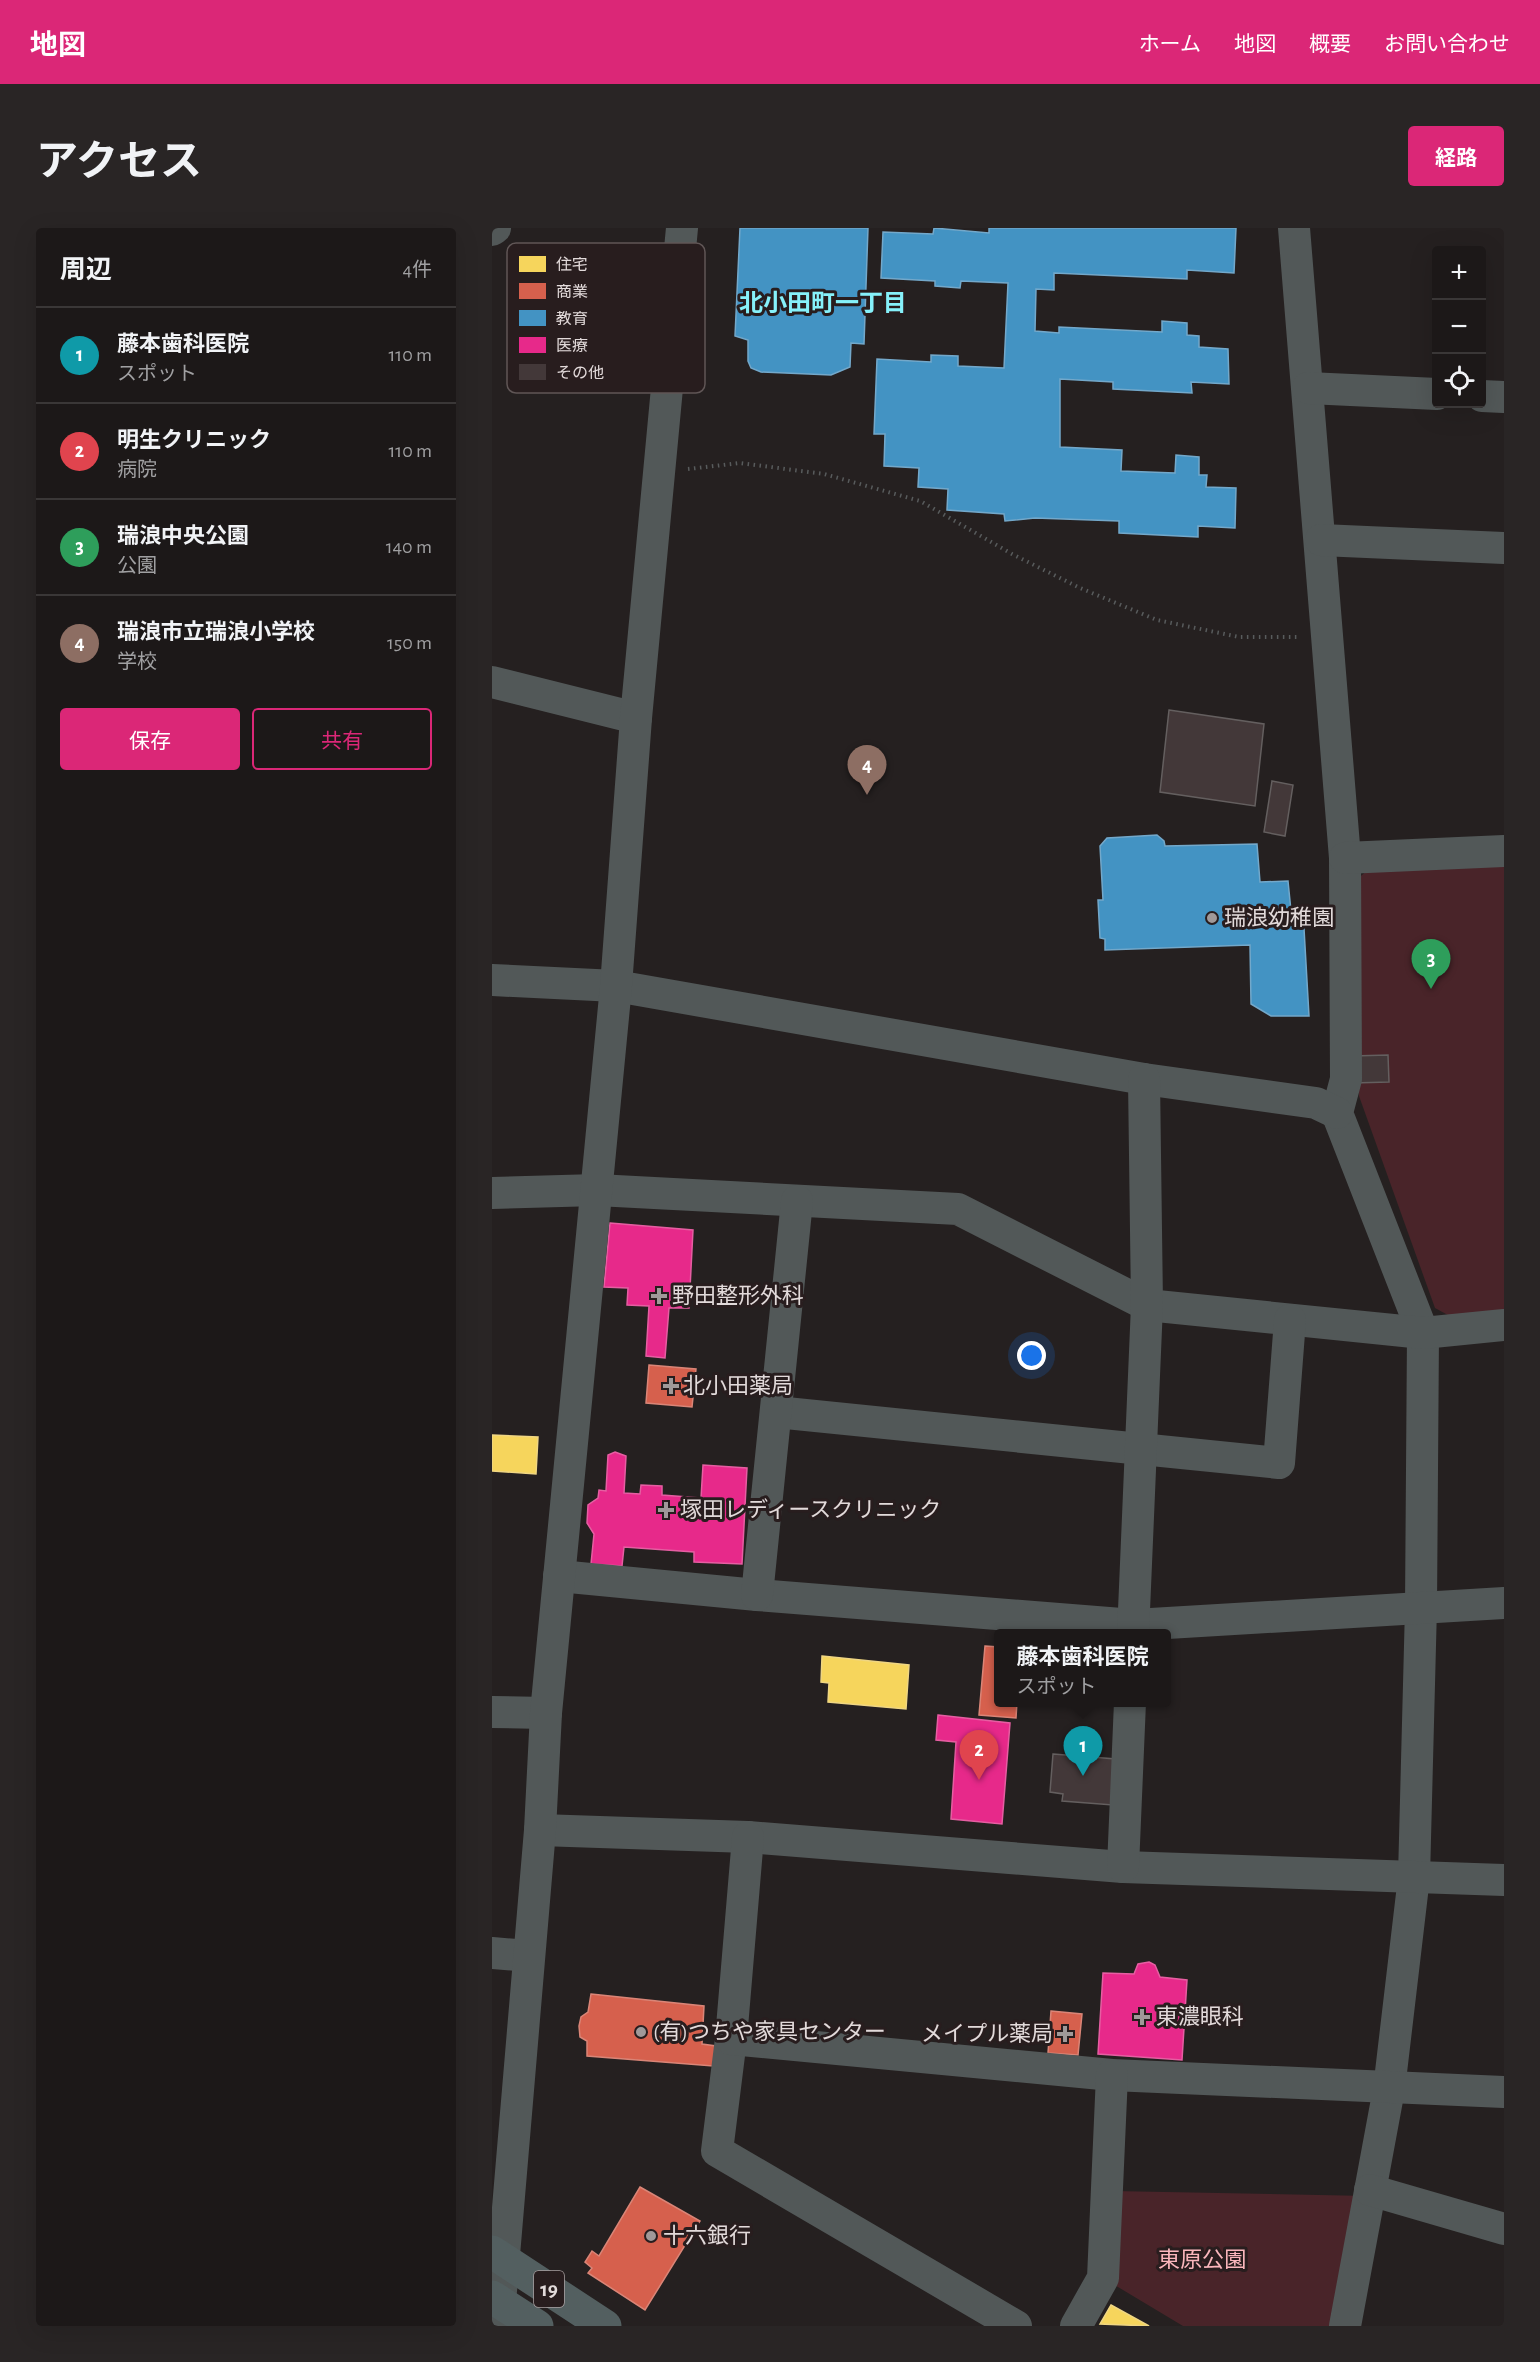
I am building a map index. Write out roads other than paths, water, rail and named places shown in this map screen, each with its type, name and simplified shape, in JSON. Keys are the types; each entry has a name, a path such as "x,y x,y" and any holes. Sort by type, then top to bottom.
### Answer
{"highway":[{"name":"19","path":"497,2255 605,2326"},
{"name":"19","path":"497,2308 537,2326"}],"street":[{"path":"681,243 682,228"},
{"path":"1294,228 1345,858 1346,1079 1337,1113 1423,1333 1421,1607 1414,1877 1389,2089 1345,2326"},
{"path":"1308,388 1432,394"},
{"path":"497,2308 497,2255 529,1956 540,1830 546,1713 616,986 636,718 667,393"},
{"path":"1486,396 1504,397"},
{"path":"1321,540 1504,548"},
{"path":"492,681 636,718"},
{"path":"1345,858 1504,852"},
{"path":"492,980 616,986 1144,1079 1316,1103 1337,1113"},
{"path":"1134,1629 1147,1305 1144,1079"},
{"path":"492,1193 597,1190 958,1209 1147,1305 1423,1333 1504,1324"},
{"path":"757,1595 797,1201"},
{"path":"776,1412 1279,1463 1290,1320"},
{"path":"559,1576 1123,1629"},
{"path":"1146,1629 1421,1607 1504,1603"},
{"path":"1123,1867 1130,1707"},
{"path":"492,1712 546,1713"},
{"path":"540,1830 748,1837 1123,1867 1504,1880"},
{"path":"748,1837 731,2039 717,2151 1017,2326"},
{"path":"492,1953 529,1956"},
{"path":"731,2039 1112,2075 1389,2089 1504,2092"},
{"path":"1076,2326 1103,2278 1112,2075"},
{"path":"1370,2190 1504,2229"}],"place":[{"name":"瑞浪市立瑞浪小学校","path":"867,795"},
{"name":"瑞浪幼稚園","path":"1212,918"},
{"name":"瑞浪中央公園","path":"1431,989"},
{"name":"野田整形外科","path":"659,1296"},
{"name":"北小田薬局","path":"671,1386"},
{"name":"塚田レディースクリニック","path":"666,1510"},
{"name":"藤本歯科医院","path":"1083,1776"},
{"name":"明生クリニック","path":"979,1780"},
{"name":"東濃眼科","path":"1142,2017"},
{"name":"(有)つちや家具センター","path":"641,2032"},
{"name":"メイプル薬局","path":"1065,2034"},
{"name":"十六銀行","path":"651,2236"}],"district":[{"name":"北小田町一丁目","path":"823,304"}],"park label":[{"name":"東原公園","path":"1202,2260"}]}
